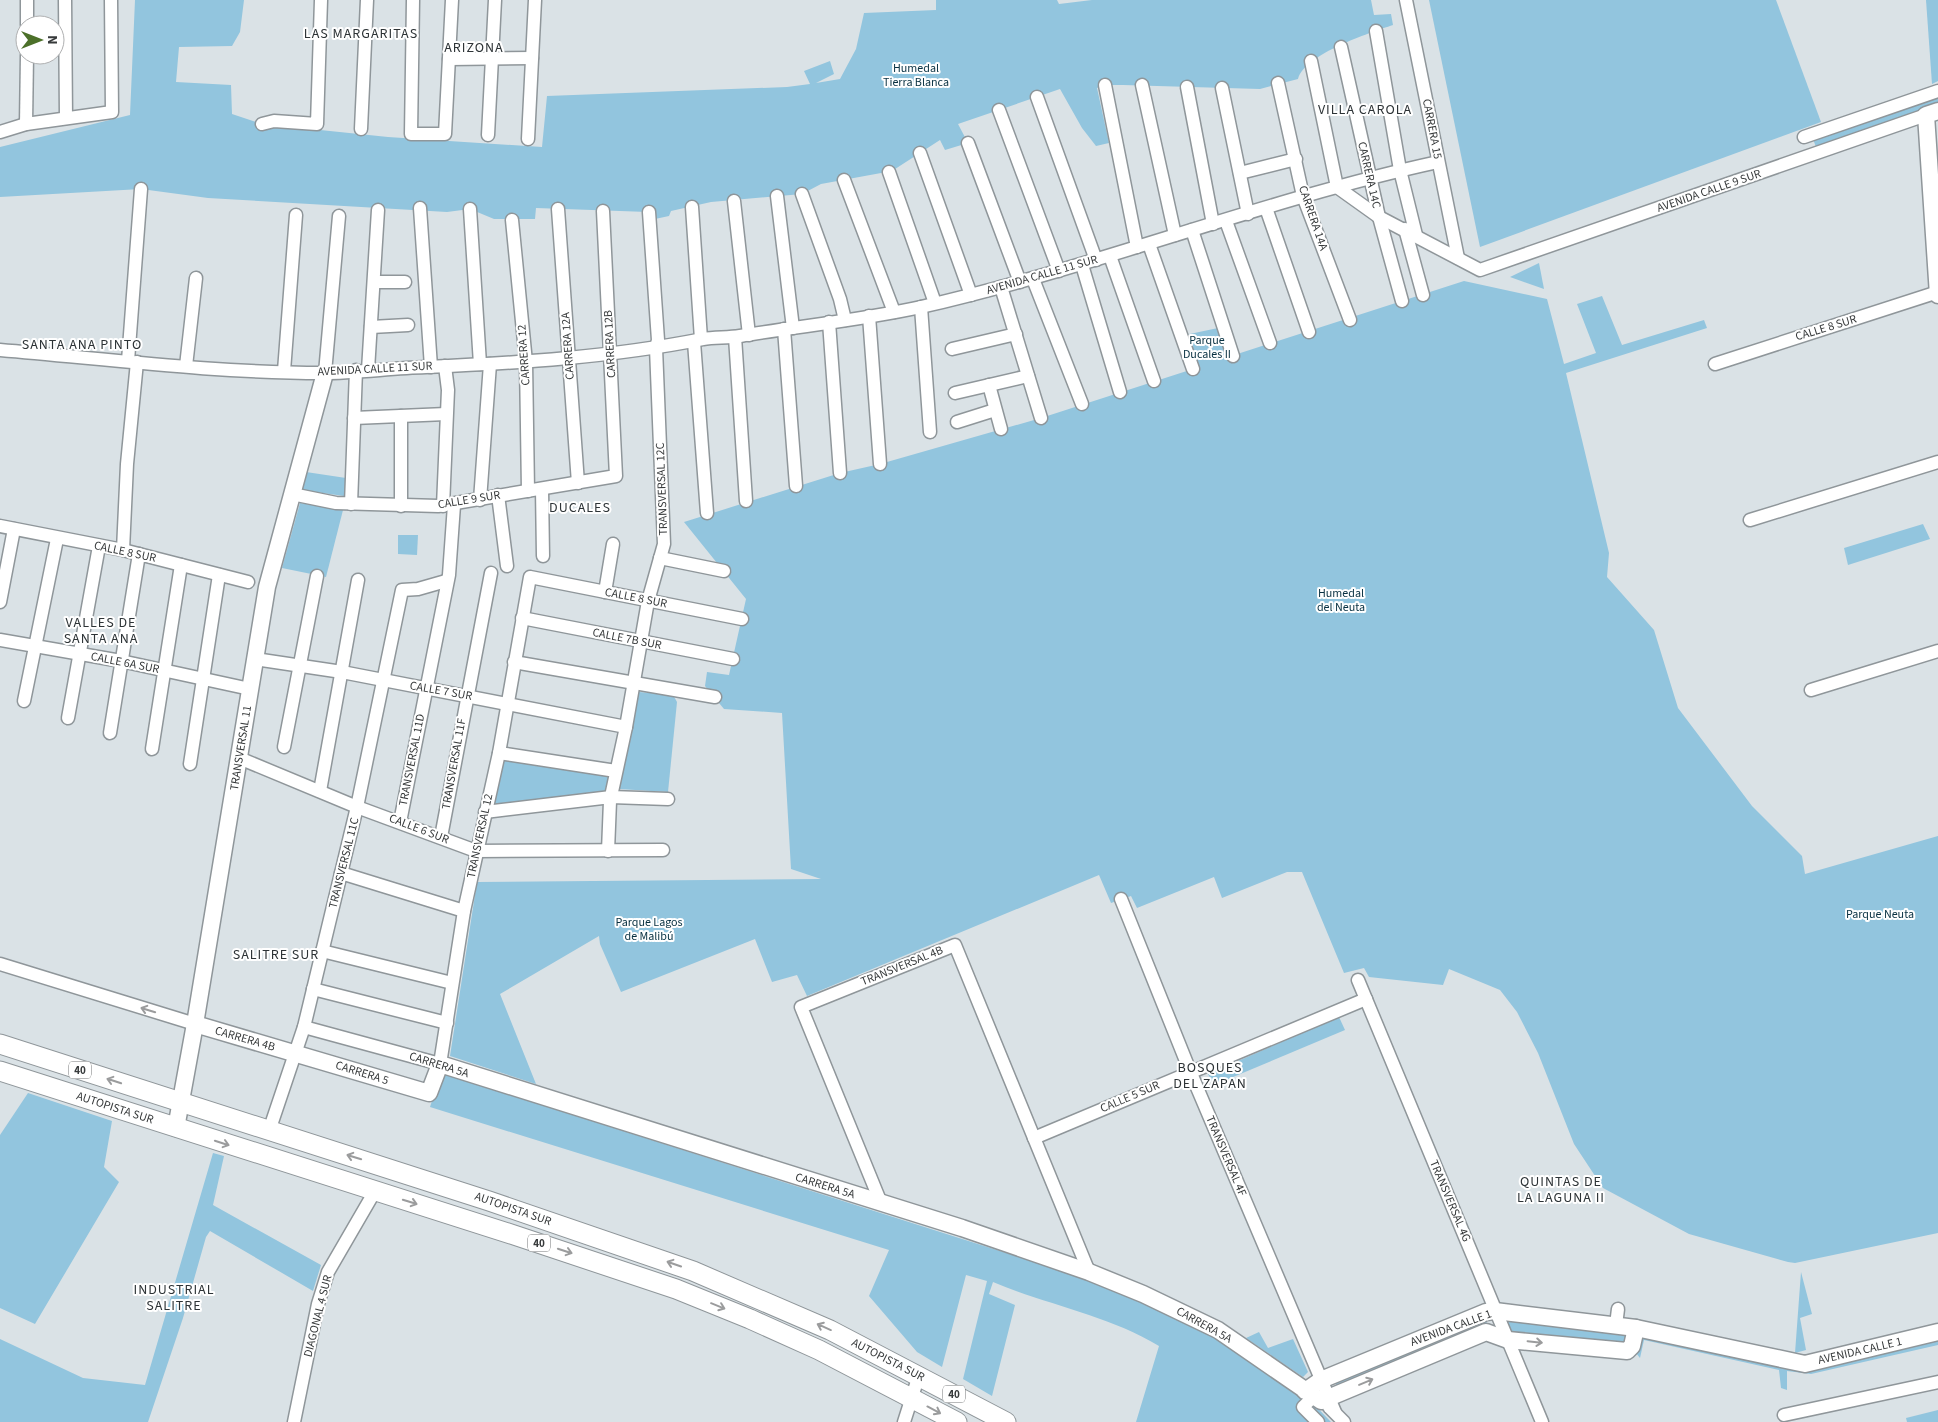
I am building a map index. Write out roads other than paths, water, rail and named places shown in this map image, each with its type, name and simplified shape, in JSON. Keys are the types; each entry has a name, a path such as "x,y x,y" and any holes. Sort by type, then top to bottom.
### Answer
{"highway":[{"name":"AUTOPISTA SUR","path":"0,1044 181,1104 489,1201 693,1271 830,1330 1006,1422"},
{"name":"AUTOPISTA SUR","path":"0,1071 514,1234 705,1300 819,1350 957,1422"}],"main road":[{"path":"1932,113 1938,294"},
{"name":"TRANSVERSAL 11","path":"176,1128 267,587 325,373"},
{"name":"CARRERA 4B","path":"195,1024 295,1053"},
{"name":"CARRERA 5","path":"295,1053 429,1094"},
{"name":"TRANSVERSAL 12","path":"429,1094 440,1064"},
{"name":"CARRERA 5A","path":"440,1064 881,1203 1089,1272 1143,1294 1218,1330 1321,1400"},
{"name":"AVENIDA CALLE 1","path":"1636,1328 1632,1346 1626,1351 1508,1340 1486,1332 1321,1400 1321,1380 1486,1312 1495,1311 1617,1317 1636,1328 1805,1364 1938,1332"}],"street":[{"path":"27,15 28,0"},
{"path":"65,0 66,118"},
{"path":"0,132 26,124 112,112 111,0"},
{"path":"262,124 274,121 317,124 321,0"},
{"path":"361,128 367,0"},
{"path":"413,0 411,134 445,134 452,0"},
{"path":"488,135 495,0"},
{"path":"528,139 535,0"},
{"name":"CARRERA 15","path":"1406,0 1458,258"},
{"path":"1376,31 1410,232 1423,295"},
{"name":"CARRERA 14C","path":"1341,47 1379,217 1402,301"},
{"path":"449,59 532,58"},
{"path":"1311,61 1337,187 1379,217 1458,258"},
{"path":"26,124 27,65"},
{"name":"CARRERA 14A","path":"1278,83 1304,196 1350,320"},
{"path":"1105,85 1143,245 1193,368"},
{"path":"1142,85 1175,235"},
{"path":"1187,87 1220,223 1270,343"},
{"path":"1222,88 1248,214"},
{"path":"1804,137 1938,92"},
{"path":"1038,97 1096,260"},
{"path":"999,110 1059,271"},
{"name":"AVENIDA CALLE 9 SUR","path":"1458,258 1480,270 1932,113"},
{"path":"968,143 1020,282"},
{"path":"920,153 970,295"},
{"path":"1240,174 1296,159"},
{"name":"AVENIDA CALLE 11 SUR","path":"0,350 186,366 325,373 526,362 611,354 749,335 921,307 1000,288 1082,265 1304,196 1400,170 1438,162"},
{"path":"889,172 935,303"},
{"path":"844,180 894,312"},
{"path":"123,550 141,189"},
{"path":"802,194 840,299 845,320"},
{"path":"777,196 788,329 796,486"},
{"path":"734,201 749,335"},
{"path":"692,207 707,513"},
{"path":"420,208 431,366"},
{"path":"1266,208 1309,332"},
{"path":"470,209 485,364 480,500"},
{"name":"CARRERA 12A","path":"558,209 578,483"},
{"path":"352,504 354,418 371,327 378,210"},
{"name":"CARRERA 12B","path":"603,212 616,476"},
{"name":"TRANSVERSAL 12C","path":"608,850 611,797 626,727 648,601 664,544 665,522 656,348 658,340 649,212"},
{"path":"284,371 296,215"},
{"path":"325,373 339,216"},
{"name":"CARRERA 12","path":"512,220 526,362 528,492"},
{"path":"1192,230 1233,356"},
{"path":"1110,256 1154,381"},
{"path":"1082,265 1120,392"},
{"path":"186,366 196,278"},
{"path":"1033,279 1082,404"},
{"path":"374,282 405,282"},
{"path":"1000,288 1041,418"},
{"name":"CALLE 8 SUR","path":"1715,364 1938,294"},
{"path":"921,307 930,432"},
{"path":"869,316 880,464"},
{"path":"830,322 840,473"},
{"path":"371,327 408,325"},
{"path":"952,348 1016,334"},
{"path":"735,337 746,501"},
{"name":"TRANSVERSAL 11D","path":"400,822 446,581 449,575 446,414 448,390 445,366"},
{"path":"955,393 1028,376"},
{"path":"989,385 1001,430"},
{"path":"957,422 995,410"},
{"path":"354,418 446,414"},
{"path":"401,416 401,506"},
{"path":"1750,520 1938,462"},
{"name":"CALLE 9 SUR","path":"292,494 336,503 448,506 498,495 528,492 616,476"},
{"path":"542,489 543,556"},
{"path":"498,495 507,566"},
{"name":"CALLE 8 SUR","path":"0,526 57,539 123,550 248,582"},
{"path":"0,602 14,529"},
{"path":"24,701 57,539"},
{"path":"605,592 613,544"},
{"path":"68,718 78,654 99,546"},
{"path":"110,733 139,554"},
{"path":"660,558 724,571"},
{"path":"152,749 181,565"},
{"name":"TRANSVERSAL 11F","path":"441,837 490,574"},
{"path":"190,764 219,575"},
{"path":"284,747 317,576"},
{"name":"CALLE 8 SUR","path":"530,577 742,619"},
{"name":"TRANSVERSAL 12","path":"440,1064 464,911 499,753 530,577"},
{"path":"320,791 358,580"},
{"name":"TRANSVERSAL 11C","path":"270,1131 304,1027 357,807 402,590 418,589 446,581"},
{"name":"CALLE 7B SUR","path":"522,618 733,659"},
{"name":"CALLE 6A SUR","path":"0,640 121,661 250,689"},
{"path":"1812,690 1938,651"},
{"name":"CALLE 7 SUR","path":"255,659 342,672 426,690 507,703 626,727"},
{"path":"514,662 714,697"},
{"path":"499,753 616,771"},
{"name":"CALLE 6 SUR","path":"239,758 357,807 476,851 663,850"},
{"path":"485,812 611,797 668,799"},
{"path":"341,873 464,911"},
{"name":"TRANSVERSAL 4F","path":"1121,899 1190,1071 1321,1380"},
{"name":"TRANSVERSAL 4B","path":"881,1203 801,1007 955,945 1089,1272"},
{"path":"322,950 452,983"},
{"path":"0,964 195,1024"},
{"name":"TRANSVERSAL 4G","path":"1358,980 1542,1422"},
{"path":"313,989 447,1023"},
{"name":"CALLE 5 SUR","path":"1034,1138 1190,1071 1366,999"},
{"name":"CARRERA 5A","path":"304,1027 440,1064"},
{"name":"DIAGONAL 4 SUR","path":"294,1422 318,1304 328,1272 375,1191"},
{"path":"904,1422 919,1375"},
{"path":"1784,1415 1938,1382"},
{"path":"1318,1422 1303,1407 1321,1400 1344,1422"}],"district":[{"name":"LAS MARGARITAS","path":"361,34"},
{"name":"ARIZONA","path":"474,48"},
{"name":"VILLA CAROLA","path":"1365,110"},
{"name":"SANTA ANA PINTO","path":"82,345"},
{"name":"DUCALES","path":"580,508"},
{"name":"VALLES DE SANTA ANA","path":"101,632"},
{"name":"SALITRE SUR","path":"276,955"},
{"name":"BOSQUES DEL ZAPAN","path":"1210,1076"},
{"name":"QUINTAS DE LA LAGUNA II","path":"1561,1190"},
{"name":"INDUSTRIAL SALITRE","path":"174,1298"}],"park label":[{"name":"Humedal Tierra Blanca","path":"916,75"},
{"name":"Parque Ducales II","path":"1207,347"},
{"name":"Humedal del Neuta","path":"1341,600"},
{"name":"Parque Neuta","path":"1880,914"},
{"name":"Parque Lagos de Malibú","path":"649,929"}]}
